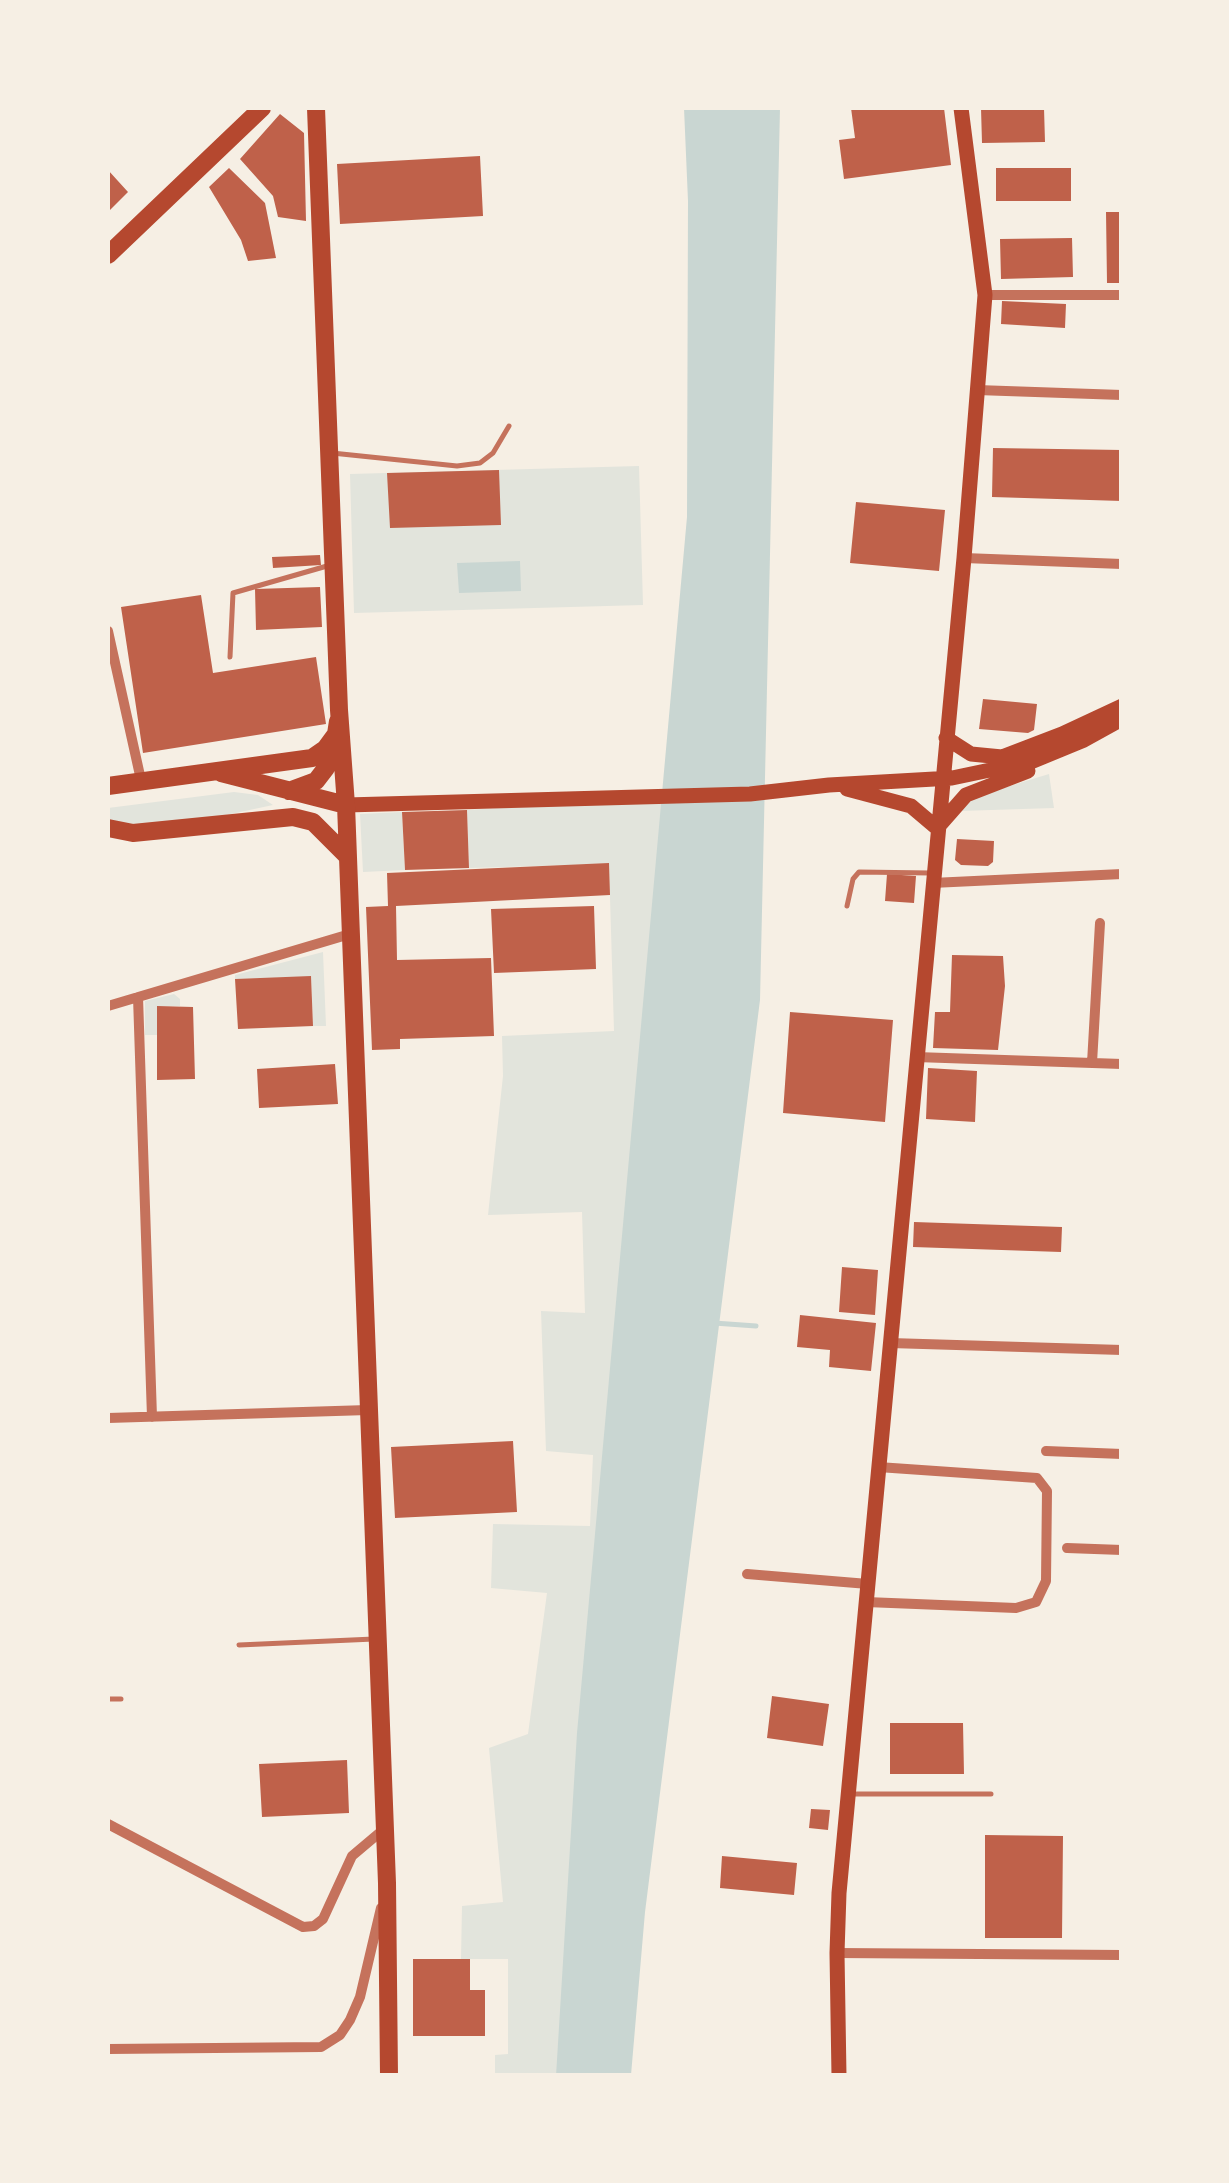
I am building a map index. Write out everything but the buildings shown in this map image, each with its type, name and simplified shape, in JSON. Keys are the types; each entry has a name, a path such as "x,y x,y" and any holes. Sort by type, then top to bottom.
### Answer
{"main road":[{"path":"108,255 262,108"},
{"path":"839,2076 836,1953 848,1794 964,558 984,295 960,108"},
{"path":"313,109 346,805 387,1883 389,2076"},
{"path":"946,738 970,754 1002,757 1122,706"},
{"path":"289,791 306,787 324,772 332,756 339,710"},
{"path":"211,770 346,805 750,794 952,778 1008,767 1084,740 1122,720"},
{"path":"937,828 956,804 982,786 1077,754 1122,731"},
{"path":"108,786 312,758 336,734"},
{"path":"1032,746 1077,754"},
{"path":"982,786 1002,757"},
{"path":"832,785 911,806 937,828"},
{"path":"108,828 133,833 293,817 312,822 347,856"}],"street":[{"path":"984,295 1122,295"},
{"path":"978,390 1122,396"},
{"path":"964,558 1122,564"},
{"path":"108,631 141,780"},
{"path":"932,878 1122,874"},
{"path":"1092,1063 1100,923"},
{"path":"108,1006 350,934"},
{"path":"138,997 152,1418"},
{"path":"916,1057 1122,1064"},
{"path":"890,1344 1122,1350"},
{"path":"108,1418 368,1410"},
{"path":"1046,1450 1122,1454"},
{"path":"866,1602 1016,1608 1036,1602 1046,1581 1047,1491 1037,1478 878,1466"},
{"path":"1067,1548 1122,1550"},
{"path":"747,1574 868,1584"},
{"path":"108,1824 303,1927 323,1919 352,1856 384,1829"},
{"path":"108,2050 320,2048 340,2034 360,1997 387,1883"},
{"path":"836,1953 1122,1955"}],"lane":[{"path":"329,452 457,466 480,463 493,453 510,426"},
{"path":"230,656 233,592 334,564"},
{"path":"847,906 852,879 859,872 932,878"},
{"path":"238,1645 377,1638"},
{"path":"108,1699 121,1699"},
{"path":"848,1794 991,1794"}],"shaded area":[{"path":"684,108 780,108 760,1000 645,1912 631,2075 556,2076 577,1733 687,517 688,201"},
{"path":"639,466 643,605 354,613 350,474"},
{"path":"520,561 521,591 459,593 457,563"},
{"path":"1049,774 1054,808 960,811 964,800"},
{"path":"234,792 258,795 273,805 184,824 135,828 108,821 108,808"},
{"path":"664,797 557,2075 495,2075 495,2055 508,2054 508,1959 461,1959 462,1906 503,1902 489,1748 528,1734 547,1593 491,1588 493,1524 590,1526 593,1455 546,1451 541,1311 585,1313 582,1212 488,1215 503,1076 502,1036 614,1031 609,864 469,868 467,810"},
{"path":"402,812 405,870 363,872 360,814"},
{"path":"323,952 326,1026 313,1026 311,977 235,979 235,975"},
{"path":"174,994 180,999 180,1006 157,1007 157,1035 145,1035 145,1001"}],"waterway":[{"path":"714,1323 756,1326"}]}
